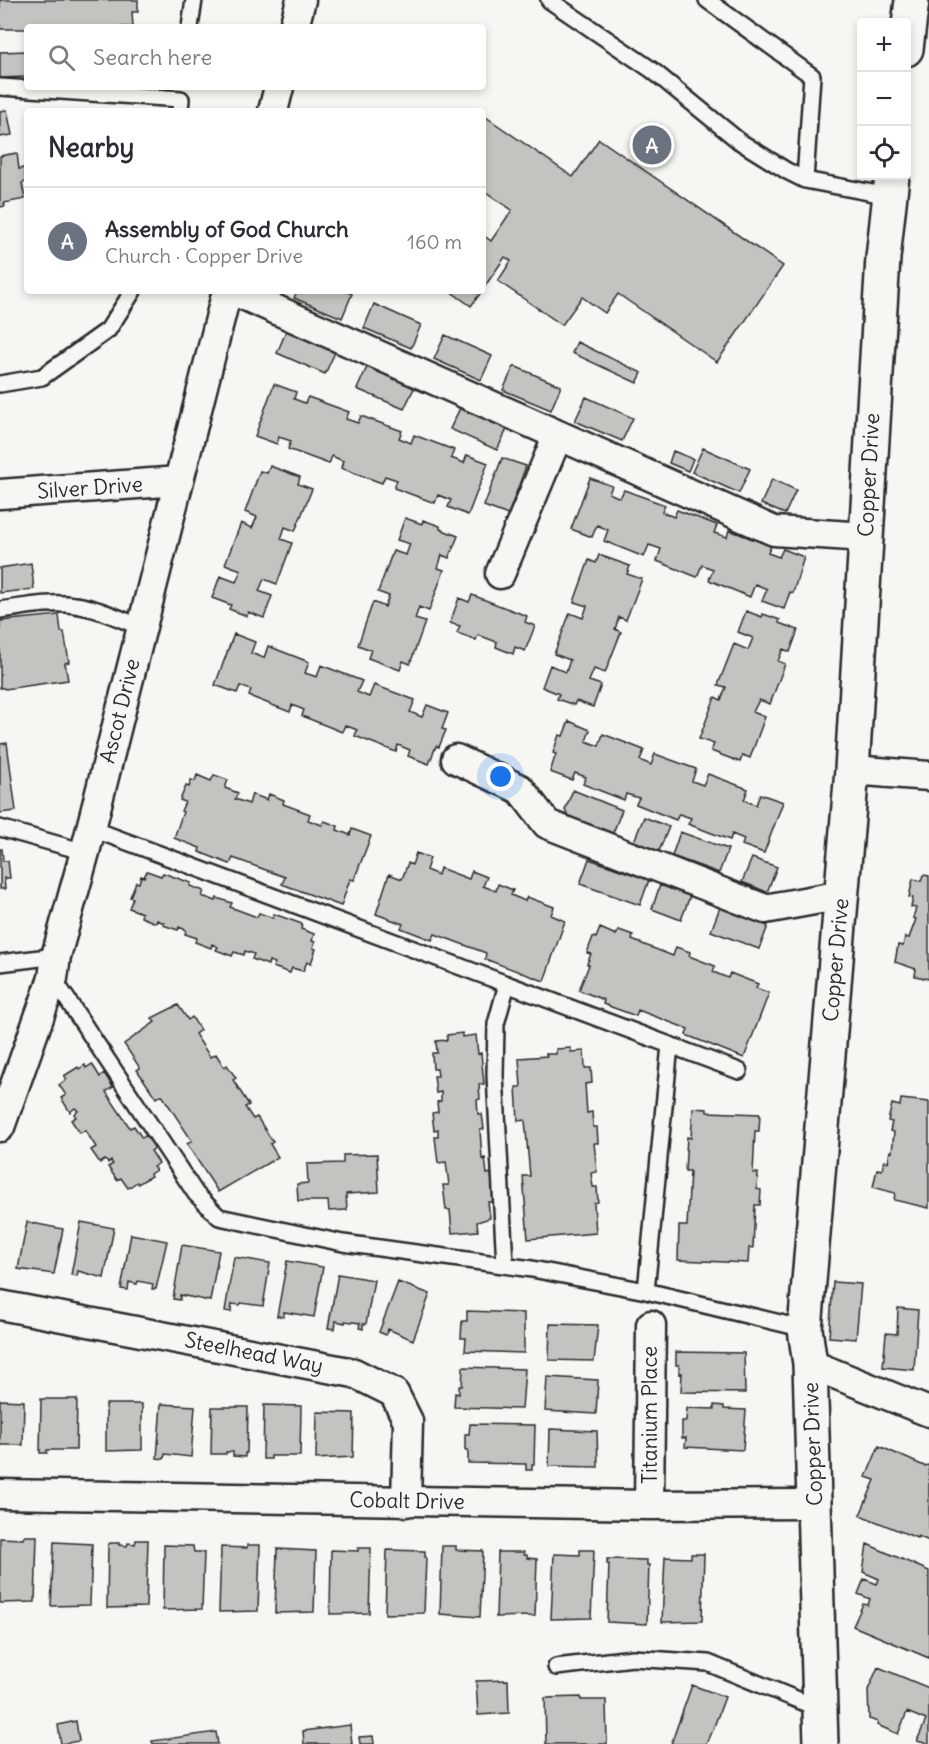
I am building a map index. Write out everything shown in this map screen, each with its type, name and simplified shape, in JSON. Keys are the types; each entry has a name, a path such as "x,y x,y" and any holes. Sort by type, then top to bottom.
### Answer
{"street":[{"path":"295,24 301,0"},
{"path":"910,18 912,0"},
{"path":"274,108 278,90"},
{"name":"Copper Drive","path":"821,1744 810,1364 805,1329 852,770 883,258 891,186"},
{"name":"Ascot Drive","path":"0,1126 55,967 226,294"},
{"path":"241,294 774,531 866,537"},
{"path":"500,574 558,435"},
{"name":"Silver Drive","path":"0,494 179,481"},
{"path":"456,759 520,789 547,824 765,909 842,895"},
{"path":"852,770 929,776"},
{"name":"Steelhead Way","path":"0,1305 354,1373 394,1393 408,1421 406,1502"},
{"name":"Titanium Place","path":"649,1505 651,1325"},
{"path":"810,1364 929,1412"},
{"name":"Cobalt Drive","path":"0,1494 649,1505 814,1504"}],"lane":[{"path":"190,24 194,0"},
{"path":"549,0 652,70 739,141 787,171 805,180 891,186"},
{"path":"707,0 812,76 805,180"},
{"path":"0,87 24,89"},
{"path":"45,90 181,99"},
{"path":"0,384 42,377 108,330 131,294"},
{"path":"0,610 53,603 75,605 97,610 141,627"},
{"path":"0,828 87,840 507,984 739,1071"},
{"path":"0,963 55,967 196,1194 219,1216 343,1243 505,1265 646,1291 805,1329"},
{"path":"505,1265 495,1075 496,1024 507,984"},
{"path":"646,1291 670,1045"},
{"path":"556,1667 633,1658 708,1663 820,1709"}],"building":[{"path":"0,0 138,0 138,12 132,12 133,24 24,24 24,29 0,29"},
{"path":"24,51 24,77 0,78 0,52"},
{"path":"7,110 12,135 0,137 0,111"},
{"path":"486,117 573,177 599,139 783,266 717,362 618,294 605,313 582,297 562,325 498,281 511,261 505,257 486,285 486,237 491,241 512,210 486,192"},
{"path":"17,153 19,169 24,168 24,182 22,183 24,199 4,203 5,206 0,207 0,156"},
{"path":"296,294 352,294 342,318 294,298"},
{"path":"454,294 480,294 471,306"},
{"path":"374,304 421,325 411,348 364,328"},
{"path":"287,329 336,350 325,374 277,353"},
{"path":"445,335 492,356 481,380 434,359"},
{"path":"577,342 642,373 637,383 572,353"},
{"path":"368,365 415,386 404,409 357,389"},
{"path":"514,366 561,386 551,410 503,390"},
{"path":"274,384 296,392 294,399 305,403 308,397 349,412 346,419 358,423 361,416 402,431 399,438 411,443 414,435 454,450 451,458 464,463 467,455 488,463 468,515 448,507 451,500 438,495 435,503 394,488 397,480 385,476 382,483 341,468 343,461 332,456 329,464 288,449 291,441 279,437 277,444 255,436"},
{"path":"586,397 633,418 622,441 575,421"},
{"path":"461,406 508,427 497,450 450,429"},
{"path":"703,448 750,469 739,493 692,472"},
{"path":"673,451 693,459 688,471 669,463"},
{"path":"502,458 526,466 508,515 484,506"},
{"path":"270,466 300,477 298,484 312,489 295,531 285,527 281,539 292,543 277,584 264,579 259,591 272,596 264,618 248,612 247,616 229,609 231,605 212,598 220,576 236,582 241,570 225,564 241,523 252,528 257,517 245,512 260,471 267,473"},
{"path":"590,478 612,486 609,493 620,498 624,490 665,505 662,512 674,517 677,510 717,525 714,533 727,537 729,530 771,546 768,553 779,557 783,549 804,557 793,593 790,592 784,609 762,601 767,589 755,584 750,597 709,580 713,569 702,565 697,577 657,561 661,549 649,545 644,557 604,541 608,530 597,525 592,537 571,529"},
{"path":"772,479 796,490 785,514 761,504"},
{"path":"405,518 422,524 423,520 458,536 449,558 442,555 438,568 444,570 429,611 419,607 415,619 425,622 410,664 403,661 400,670 368,658 371,650 358,645 373,602 385,607 389,596 378,592 393,551 406,555 410,544 397,540"},
{"path":"599,555 630,566 627,574 642,579 626,620 619,617 615,629 621,632 605,673 594,669 589,681 601,685 593,707 576,701 574,705 557,699 559,694 542,687 550,665 566,672 570,660 554,654 570,613 583,618 587,606 574,602 589,560 596,563"},
{"path":"31,563 34,589 0,593 0,568"},
{"path":"472,595 527,616 525,622 535,626 525,651 515,647 513,654 496,647 497,642 478,635 476,640 457,633 460,626 450,623 459,598 469,602"},
{"path":"746,611 780,620 779,623 798,630 790,652 783,649 778,661 785,664 770,704 759,700 753,712 765,717 750,758 743,755 740,762 711,751 714,744 699,739 715,697 721,700 726,687 718,685 734,644 748,650 753,638 738,632"},
{"path":"59,615 69,662 65,663 68,680 0,688 0,621"},
{"path":"234,634 255,642 251,653 264,658 268,646 309,662 305,673 317,677 321,665 362,681 357,692 369,697 374,685 415,700 410,712 422,717 427,705 448,713 442,729 446,730 429,764 408,756 410,750 398,745 396,752 355,736 357,730 345,725 342,732 302,716 304,710 292,705 290,712 249,696 251,690 240,686 237,693 215,685"},
{"path":"569,721 590,730 586,741 599,746 603,734 644,750 640,760 651,765 655,754 696,769 692,781 703,785 708,774 748,789 744,800 756,805 760,794 783,802 764,853 742,845 744,839 732,834 730,840 688,824 691,818 679,814 676,820 636,804 639,798 626,794 624,800 583,784 586,777 575,773 572,780 550,772 559,735 563,736"},
{"path":"7,743 16,811 0,813 0,744"},
{"path":"197,775 211,781 214,775 228,780 225,788 238,793 235,799 249,804 252,794 267,800 269,794 284,800 283,804 310,814 308,820 322,825 324,821 338,826 337,830 350,835 352,829 371,836 354,880 350,879 341,906 282,884 285,877 233,858 230,864 199,852 200,848 174,838 185,802 180,800 186,786 189,787 191,780 195,781"},
{"path":"573,790 622,810 613,833 568,816 565,810"},
{"path":"644,817 669,827 659,851 634,841"},
{"path":"680,832 728,849 719,873 672,856"},
{"path":"0,849 2,849 3,861 8,861 10,878 4,878 5,889 0,889"},
{"path":"416,853 430,858 426,870 438,875 440,868 469,879 472,871 487,877 483,886 496,891 498,884 513,890 511,895 525,901 527,897 554,907 551,915 565,921 544,981 485,959 486,953 435,934 432,940 401,928 403,924 376,914 389,874 402,879 408,863 412,865"},
{"path":"752,858 777,867 767,892 742,882"},
{"path":"589,859 649,880 640,905 580,884"},
{"path":"147,871 161,876 163,873 191,883 190,886 204,891 202,896 232,903 230,907 257,917 259,913 273,918 274,914 302,924 301,929 314,934 312,941 315,942 313,948 316,949 311,963 307,962 303,971 292,968 290,973 273,967 275,963 269,961 268,965 252,959 254,954 245,951 244,955 234,952 232,956 216,950 218,947 212,944 211,948 195,942 197,938 185,934 186,930 179,927 178,930 163,925 164,923 157,920 156,923 141,917 142,913 129,908 133,898 130,897 136,882 139,883 141,876 144,877"},
{"path":"923,875 929,876 929,979 915,976 916,969 895,962 898,945 903,946 905,937 909,938 916,919 913,918 916,908 911,907 913,898 909,897 913,879 921,881"},
{"path":"660,885 690,896 681,920 652,909"},
{"path":"720,907 768,926 759,949 711,931"},
{"path":"600,928 616,935 619,930 633,935 632,940 673,956 676,947 690,952 689,956 715,966 713,972 728,978 730,973 758,984 756,988 769,993 744,1058 686,1035 688,1029 638,1010 636,1016 603,1004 604,1000 579,990 589,965 587,964 591,954 587,953 593,937 596,938"},
{"path":"178,1005 188,1020 192,1017 200,1030 195,1034 210,1057 216,1054 224,1067 227,1065 236,1078 233,1080 249,1105 245,1107 253,1119 257,1117 273,1142 270,1144 278,1157 218,1192 187,1144 192,1141 162,1095 156,1098 137,1070 140,1068 124,1044 155,1022 152,1018"},
{"path":"462,1033 462,1037 476,1035 478,1054 481,1053 484,1084 479,1084 478,1114 482,1114 484,1129 480,1130 482,1159 485,1158 487,1174 491,1173 494,1202 488,1202 490,1218 477,1222 478,1231 452,1233 450,1210 446,1210 443,1185 449,1185 446,1162 438,1163 435,1137 438,1137 438,1129 434,1130 432,1113 438,1112 437,1102 441,1101 441,1092 436,1093 434,1076 438,1076 437,1069 433,1069 432,1053 437,1053 436,1041 447,1040 447,1035"},
{"path":"571,1048 571,1052 584,1051 585,1068 591,1068 592,1083 585,1084 587,1113 592,1112 593,1127 597,1127 598,1143 594,1143 597,1172 591,1173 593,1187 597,1187 598,1202 594,1203 596,1233 528,1239 523,1176 530,1176 525,1120 518,1121 516,1087 521,1087 519,1058 547,1056 546,1054 556,1054 556,1049"},
{"path":"92,1064 100,1077 104,1073 113,1087 106,1092 130,1128 134,1126 142,1138 146,1135 155,1148 151,1151 159,1163 153,1167 156,1170 150,1174 151,1176 128,1188 121,1178 117,1180 108,1167 113,1164 111,1161 108,1163 105,1160 100,1163 91,1150 96,1147 85,1130 80,1133 71,1120 76,1117 74,1114 78,1111 75,1108 70,1112 61,1098 66,1095 59,1085 67,1079 64,1076 78,1067 79,1069 85,1065 86,1068"},
{"path":"901,1099 929,1102 929,1208 894,1200 895,1193 873,1187 877,1169 882,1170 884,1161 888,1162 890,1151 892,1152 894,1132 890,1131 892,1122 888,1121 892,1104 900,1106"},
{"path":"693,1108 707,1109 707,1112 760,1114 759,1131 755,1131 753,1173 758,1173 757,1189 761,1190 760,1205 755,1205 753,1248 749,1248 748,1263 678,1260 679,1226 687,1226 690,1171 685,1171 687,1137 691,1138"},
{"path":"377,1154 379,1192 346,1194 347,1210 329,1211 328,1201 298,1201 297,1184 308,1183 307,1164 343,1163 343,1155"},
{"path":"27,1222 63,1229 54,1274 18,1269"},
{"path":"81,1222 114,1228 104,1278 78,1271 77,1276 71,1275"},
{"path":"131,1234 167,1241 156,1289 152,1289 153,1284 138,1281 137,1284 129,1282 128,1290 121,1289"},
{"path":"182,1245 219,1251 210,1301 180,1295 180,1300 173,1299"},
{"path":"234,1257 270,1263 263,1306 232,1304 231,1312 225,1311"},
{"path":"287,1261 323,1267 314,1317 284,1312 284,1317 277,1316"},
{"path":"338,1274 374,1280 366,1324 363,1324 363,1329 359,1328 360,1323 345,1321 345,1323 336,1321 335,1329 328,1328"},
{"path":"398,1282 430,1294 413,1340 388,1329 386,1335 379,1332"},
{"path":"833,1282 861,1284 856,1339 829,1337"},
{"path":"898,1308 918,1310 914,1370 883,1367 886,1333 897,1334"},
{"path":"467,1311 524,1313 524,1353 465,1351 466,1338 461,1338 462,1321 467,1321"},
{"path":"550,1324 598,1325 594,1361 549,1360"},
{"path":"676,1352 744,1353 745,1393 681,1392 682,1373 679,1374 679,1365 676,1365"},
{"path":"463,1367 525,1369 522,1409 454,1407 455,1393 459,1394 459,1386 462,1386"},
{"path":"547,1377 598,1380 596,1414 545,1411"},
{"path":"41,1399 77,1399 76,1450 47,1450 47,1453 40,1453"},
{"path":"0,1400 24,1401 23,1445 2,1445 0,1447"},
{"path":"106,1404 142,1404 142,1450 106,1451"},
{"path":"161,1404 195,1406 191,1457 165,1454 164,1459 157,1458"},
{"path":"264,1405 301,1406 300,1456 271,1456 271,1459 263,1459"},
{"path":"714,1405 724,1406 724,1409 746,1410 743,1450 685,1447 686,1438 682,1438 682,1421 686,1421 687,1408 714,1409"},
{"path":"212,1407 248,1407 245,1457 233,1456 233,1452 211,1454"},
{"path":"317,1412 354,1413 353,1457 316,1459"},
{"path":"470,1424 535,1425 532,1470 526,1470 526,1464 468,1463 465,1434 469,1434"},
{"path":"550,1429 597,1431 598,1467 549,1466"},
{"path":"879,1446 924,1466 929,1465 929,1541 860,1515 875,1480 866,1477"},
{"path":"24,1536 37,1536 35,1602 0,1603 0,1538 23,1539"},
{"path":"136,1540 148,1540 146,1607 107,1608 108,1545 119,1543 119,1545 127,1546 128,1543 135,1544"},
{"path":"54,1542 92,1544 90,1605 51,1606"},
{"path":"867,1544 929,1571 929,1658 853,1626 863,1604 868,1605 870,1599 858,1594 864,1579 877,1584 879,1579 863,1572"},
{"path":"164,1545 193,1546 194,1552 204,1552 202,1609 163,1610"},
{"path":"247,1545 260,1545 258,1611 219,1612 221,1547 247,1548"},
{"path":"442,1546 456,1546 456,1550 483,1551 480,1617 440,1614"},
{"path":"358,1548 371,1548 369,1613 330,1614 331,1550 358,1551"},
{"path":"277,1549 316,1551 314,1612 275,1613"},
{"path":"387,1550 425,1551 424,1613 385,1614"},
{"path":"580,1550 594,1550 591,1618 551,1619 554,1554 580,1555"},
{"path":"498,1552 524,1552 527,1558 537,1559 535,1616 496,1617"},
{"path":"691,1554 704,1554 702,1621 662,1622 665,1557 691,1558"},
{"path":"607,1559 647,1560 647,1565 649,1565 647,1624 607,1622 609,1564 607,1564"},
{"path":"878,1667 929,1688 929,1744 917,1741 926,1720 907,1712 898,1734 869,1719 868,1690"},
{"path":"508,1680 509,1713 478,1715 476,1681"},
{"path":"692,1685 725,1697 706,1744 671,1744"},
{"path":"581,1697 581,1700 606,1700 607,1744 546,1744 545,1698"},
{"path":"76,1721 79,1741 61,1744 58,1725"},
{"path":"350,1725 352,1744 304,1744 303,1731"},
{"path":"216,1732 218,1744 153,1744 152,1741"},
{"path":"373,1736 374,1744 360,1744 359,1737"}],"place":[{"name":"Assembly of God Church","path":"652,145"}]}
